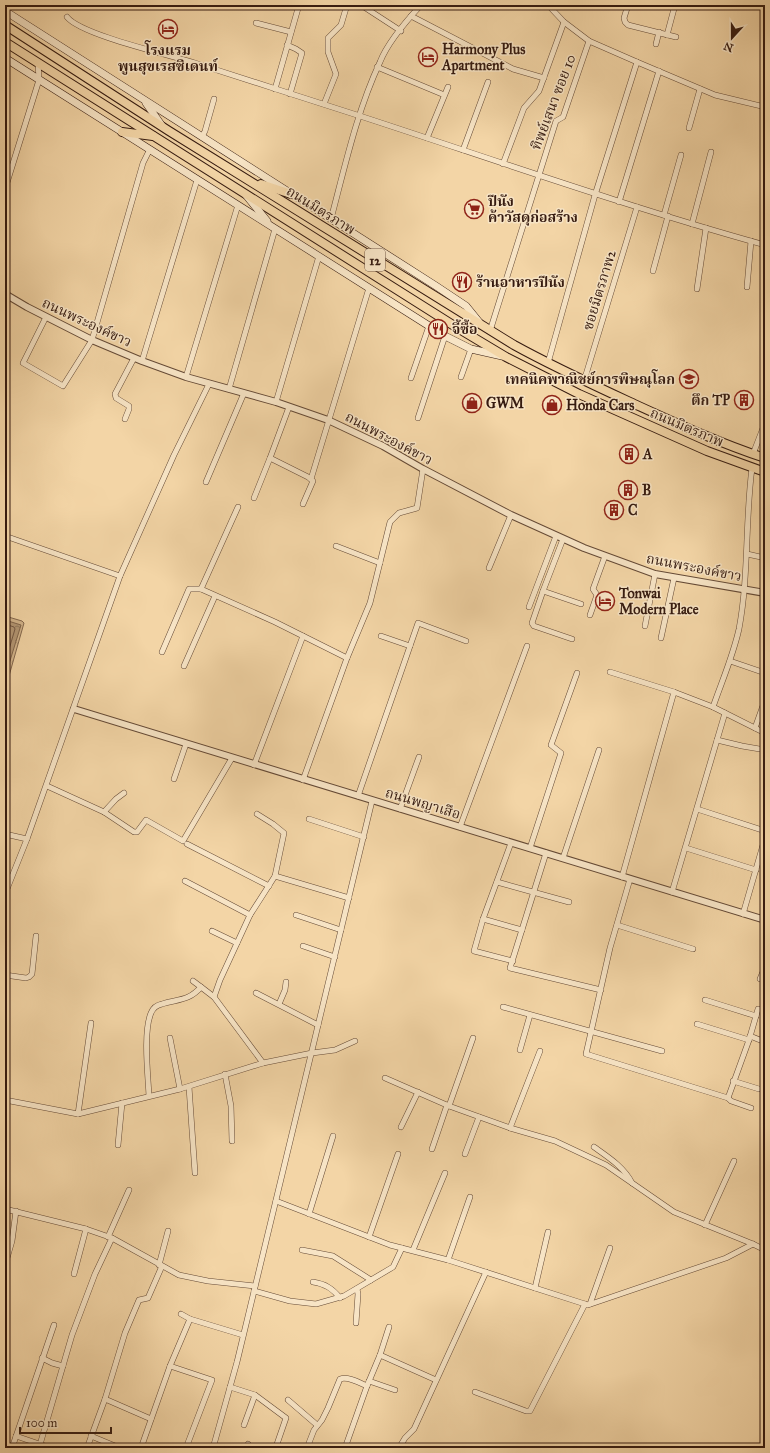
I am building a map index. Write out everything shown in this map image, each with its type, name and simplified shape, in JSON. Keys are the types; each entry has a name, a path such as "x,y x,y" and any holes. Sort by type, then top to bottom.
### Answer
{"main road":[{"path":"5,11 466,306 482,326"},
{"name":"ถนนมิตรภาพ","path":"5,25 166,129 490,331 584,381 712,438 765,458"},
{"path":"5,42 13,30"},
{"name":"ถนนมิตรภาพ","path":"5,42 242,190 456,327 506,357 586,397 707,451 765,472"},
{"path":"38,62 45,51"},
{"path":"5,59 445,336 472,349 506,357"},
{"path":"122,132 159,139 166,129 144,100"},
{"path":"248,180 291,194"},
{"path":"242,190 273,227"}],"street":[{"path":"275,89 299,5"},
{"path":"324,104 336,74 328,52 328,38 341,25 347,5"},
{"path":"361,5 400,31"},
{"path":"331,219 359,116 377,67 387,49 421,5"},
{"path":"548,5 564,22 589,41"},
{"path":"628,5 624,18 628,25 676,37"},
{"path":"667,35 674,5"},
{"path":"411,16 513,69 544,78"},
{"path":"67,17 88,31 108,38 175,57 324,104 595,195 765,245"},
{"path":"503,164 524,108 539,90 564,22"},
{"path":"256,23 291,32"},
{"path":"656,44 659,32"},
{"name":"ทิพย์เสนา ซอย 10","path":"490,331 556,121 563,117 589,41 716,95 765,106"},
{"path":"287,45 302,53 290,94"},
{"path":"5,189 40,80 38,62"},
{"path":"548,363 595,195 637,62"},
{"path":"377,67 442,94"},
{"path":"619,202 659,71"},
{"path":"463,150 488,82"},
{"path":"427,138 448,87"},
{"path":"689,128 700,89"},
{"path":"202,137 214,99"},
{"path":"46,317 23,363 63,386 92,340 143,163 150,149"},
{"path":"692,224 711,152"},
{"path":"653,271 681,155"},
{"path":"142,361 197,180"},
{"path":"186,377 238,205"},
{"name":"ซอยมิตรภาพ2","path":"584,381 637,207"},
{"path":"229,389 273,227"},
{"path":"697,289 706,228"},
{"path":"747,287 751,241"},
{"path":"276,402 319,256"},
{"path":"304,504 313,484 311,479 369,288"},
{"name":"ถนนพระองค์ขาว","path":"5,294 92,340 134,358 186,377 276,402 328,420 383,446 423,469 511,515 560,538 605,556 655,574 765,593"},
{"path":"411,378 429,326"},
{"path":"418,418 445,336"},
{"path":"460,377 472,349"},
{"path":"125,419 129,406 116,398 115,394 134,358"},
{"path":"5,894 47,786 120,576 174,455 209,384"},
{"path":"206,482 244,394"},
{"path":"254,498 289,407"},
{"path":"753,454 765,423"},
{"path":"270,458 311,479"},
{"path":"713,707 730,661 739,629 747,554 752,468"},
{"path":"303,780 347,658 370,603 390,522 399,513 417,508 423,469"},
{"path":"201,589 238,507"},
{"path":"489,568 511,515"},
{"path":"5,536 120,576"},
{"path":"560,538 532,621 533,625 572,639"},
{"path":"529,607 560,538"},
{"path":"336,546 380,563"},
{"path":"747,554 765,558"},
{"path":"590,615 597,595 593,589 605,556"},
{"path":"645,626 655,574"},
{"path":"661,638 674,578"},
{"path":"162,652 189,589 201,589 275,622 347,658"},
{"path":"543,591 581,604"},
{"path":"184,666 215,596"},
{"path":"358,796 418,623 466,641"},
{"path":"254,765 303,636"},
{"path":"381,636 410,646"},
{"path":"460,827 527,646"},
{"path":"730,661 765,673"},
{"path":"610,672 674,692 713,707 764,733 765,754"},
{"path":"530,848 562,753 551,745 577,673"},
{"path":"622,877 674,692"},
{"path":"754,728 765,700"},
{"name":"ถนนพญาเสือ","path":"74,710 765,920"},
{"path":"672,892 725,713"},
{"path":"717,740 765,750"},
{"path":"174,779 186,744"},
{"path":"563,858 599,750"},
{"path":"400,809 419,757"},
{"path":"47,786 104,812 134,832 137,832 146,820 183,841 232,758"},
{"path":"104,812 124,793"},
{"path":"213,1448 255,1289 372,801"},
{"path":"697,809 765,831"},
{"path":"214,996 250,915 275,876 284,833 257,814"},
{"path":"308,819 364,837"},
{"path":"5,834 27,839"},
{"path":"743,914 765,838"},
{"path":"511,843 483,919 474,951 513,961"},
{"path":"187,844 269,886"},
{"path":"686,848 756,870"},
{"path":"546,853 510,968 601,990"},
{"path":"275,876 349,898"},
{"path":"630,879 610,948 586,1054 728,1098 729,1101 751,1108"},
{"path":"186,881 250,915"},
{"path":"497,882 570,902"},
{"path":"296,914 341,930"},
{"path":"483,919 522,930"},
{"path":"617,925 693,949"},
{"path":"212,931 237,943"},
{"path":"5,975 29,978 32,974 36,936"},
{"path":"303,946 335,957"},
{"path":"760,979 765,968"},
{"path":"192,981 214,996 262,1063"},
{"path":"279,1004 285,990 286,982"},
{"path":"149,1096 147,1031 151,1014 154,1008 160,1004 189,998 201,987"},
{"path":"256,993 318,1025"},
{"path":"705,1000 756,1016"},
{"path":"503,1007 662,1051"},
{"path":"728,1098 750,1038 758,1009"},
{"path":"520,1050 530,1015"},
{"path":"78,1114 91,1022"},
{"path":"697,1024 765,1042"},
{"path":"170,1038 180,1089"},
{"path":"432,1149 473,1038"},
{"path":"5,1100 78,1114 122,1102 189,1087 262,1063 335,1050 355,1041"},
{"path":"510,1128 540,1051"},
{"path":"226,1074 231,1106 232,1140"},
{"path":"385,1078 448,1105 510,1128 555,1141 606,1165 674,1212 765,1250"},
{"path":"733,1081 758,1089"},
{"path":"189,1087 195,1173"},
{"path":"401,1127 418,1092"},
{"path":"118,1144 122,1102"},
{"path":"465,1154 479,1116"},
{"path":"309,1214 334,1136"},
{"path":"594,1147 618,1165 629,1177 632,1184"},
{"path":"369,1237 398,1154"},
{"path":"705,1225 734,1161"},
{"path":"413,1250 445,1173"},
{"path":"5,1194 8,1181"},
{"path":"40,1446 72,1335 129,1190"},
{"path":"448,1260 470,1196"},
{"path":"276,1201 369,1237 402,1248 448,1260 588,1304 726,1258 753,1244"},
{"path":"5,1209 86,1229 110,1237 179,1275 255,1289 290,1301 316,1304 340,1298 393,1267 402,1248"},
{"path":"5,1265 12,1241 16,1211"},
{"path":"74,1274 86,1229"},
{"path":"87,1448 105,1400 125,1333 139,1300 148,1298 161,1265 168,1231"},
{"path":"535,1288 548,1232"},
{"path":"475,1392 526,1411 530,1411 588,1304 610,1248"},
{"path":"302,1250 333,1256 371,1280"},
{"path":"398,1448 414,1429 486,1272"},
{"path":"313,1282 326,1286 334,1291 340,1298"},
{"path":"356,1323 357,1289"},
{"path":"181,1314 190,1319 243,1335"},
{"path":"141,1448 170,1366 190,1319"},
{"path":"12,1448 54,1325"},
{"path":"345,1448 389,1328"},
{"path":"380,1355 436,1380"},
{"path":"42,1358 63,1366"},
{"path":"170,1366 212,1380 186,1448"},
{"path":"307,1448 314,1430 322,1420 328,1408 340,1379 344,1378 395,1390"},
{"path":"230,1387 255,1395 286,1418 277,1444"},
{"path":"244,1425 255,1395"},
{"path":"105,1400 151,1419"},
{"path":"288,1400 318,1424"},
{"path":"16,1436 40,1446 51,1448"},
{"path":"91,1436 108,1446 120,1448"}],"green space":[{"path":"5,616 24,623 5,690"}],"water":[{"path":"5,620 21,625 5,677"}],"place":[{"name":"โรงแรม พูนสุขเรสซิเดนท์","path":"168,29"},
{"name":"Harmony Plus Apartment","path":"428,57"},
{"name":"ปีนัง ค้าวัสดุก่อสร้าง","path":"474,209"},
{"name":"ร้านอาหารปีนัง","path":"462,282"},
{"name":"จี้ซื้อ","path":"438,329"},
{"name":"เทคนิคพาณิชย์การพิษณุโลก","path":"689,379"},
{"name":"ตึก TP","path":"744,400"},
{"name":"GWM","path":"472,403"},
{"name":"Honda Cars","path":"552,405"},
{"name":"A","path":"629,454"},
{"name":"B","path":"628,490"},
{"name":"C","path":"614,510"},
{"name":"Tonwai Modern Place","path":"605,601"}]}
